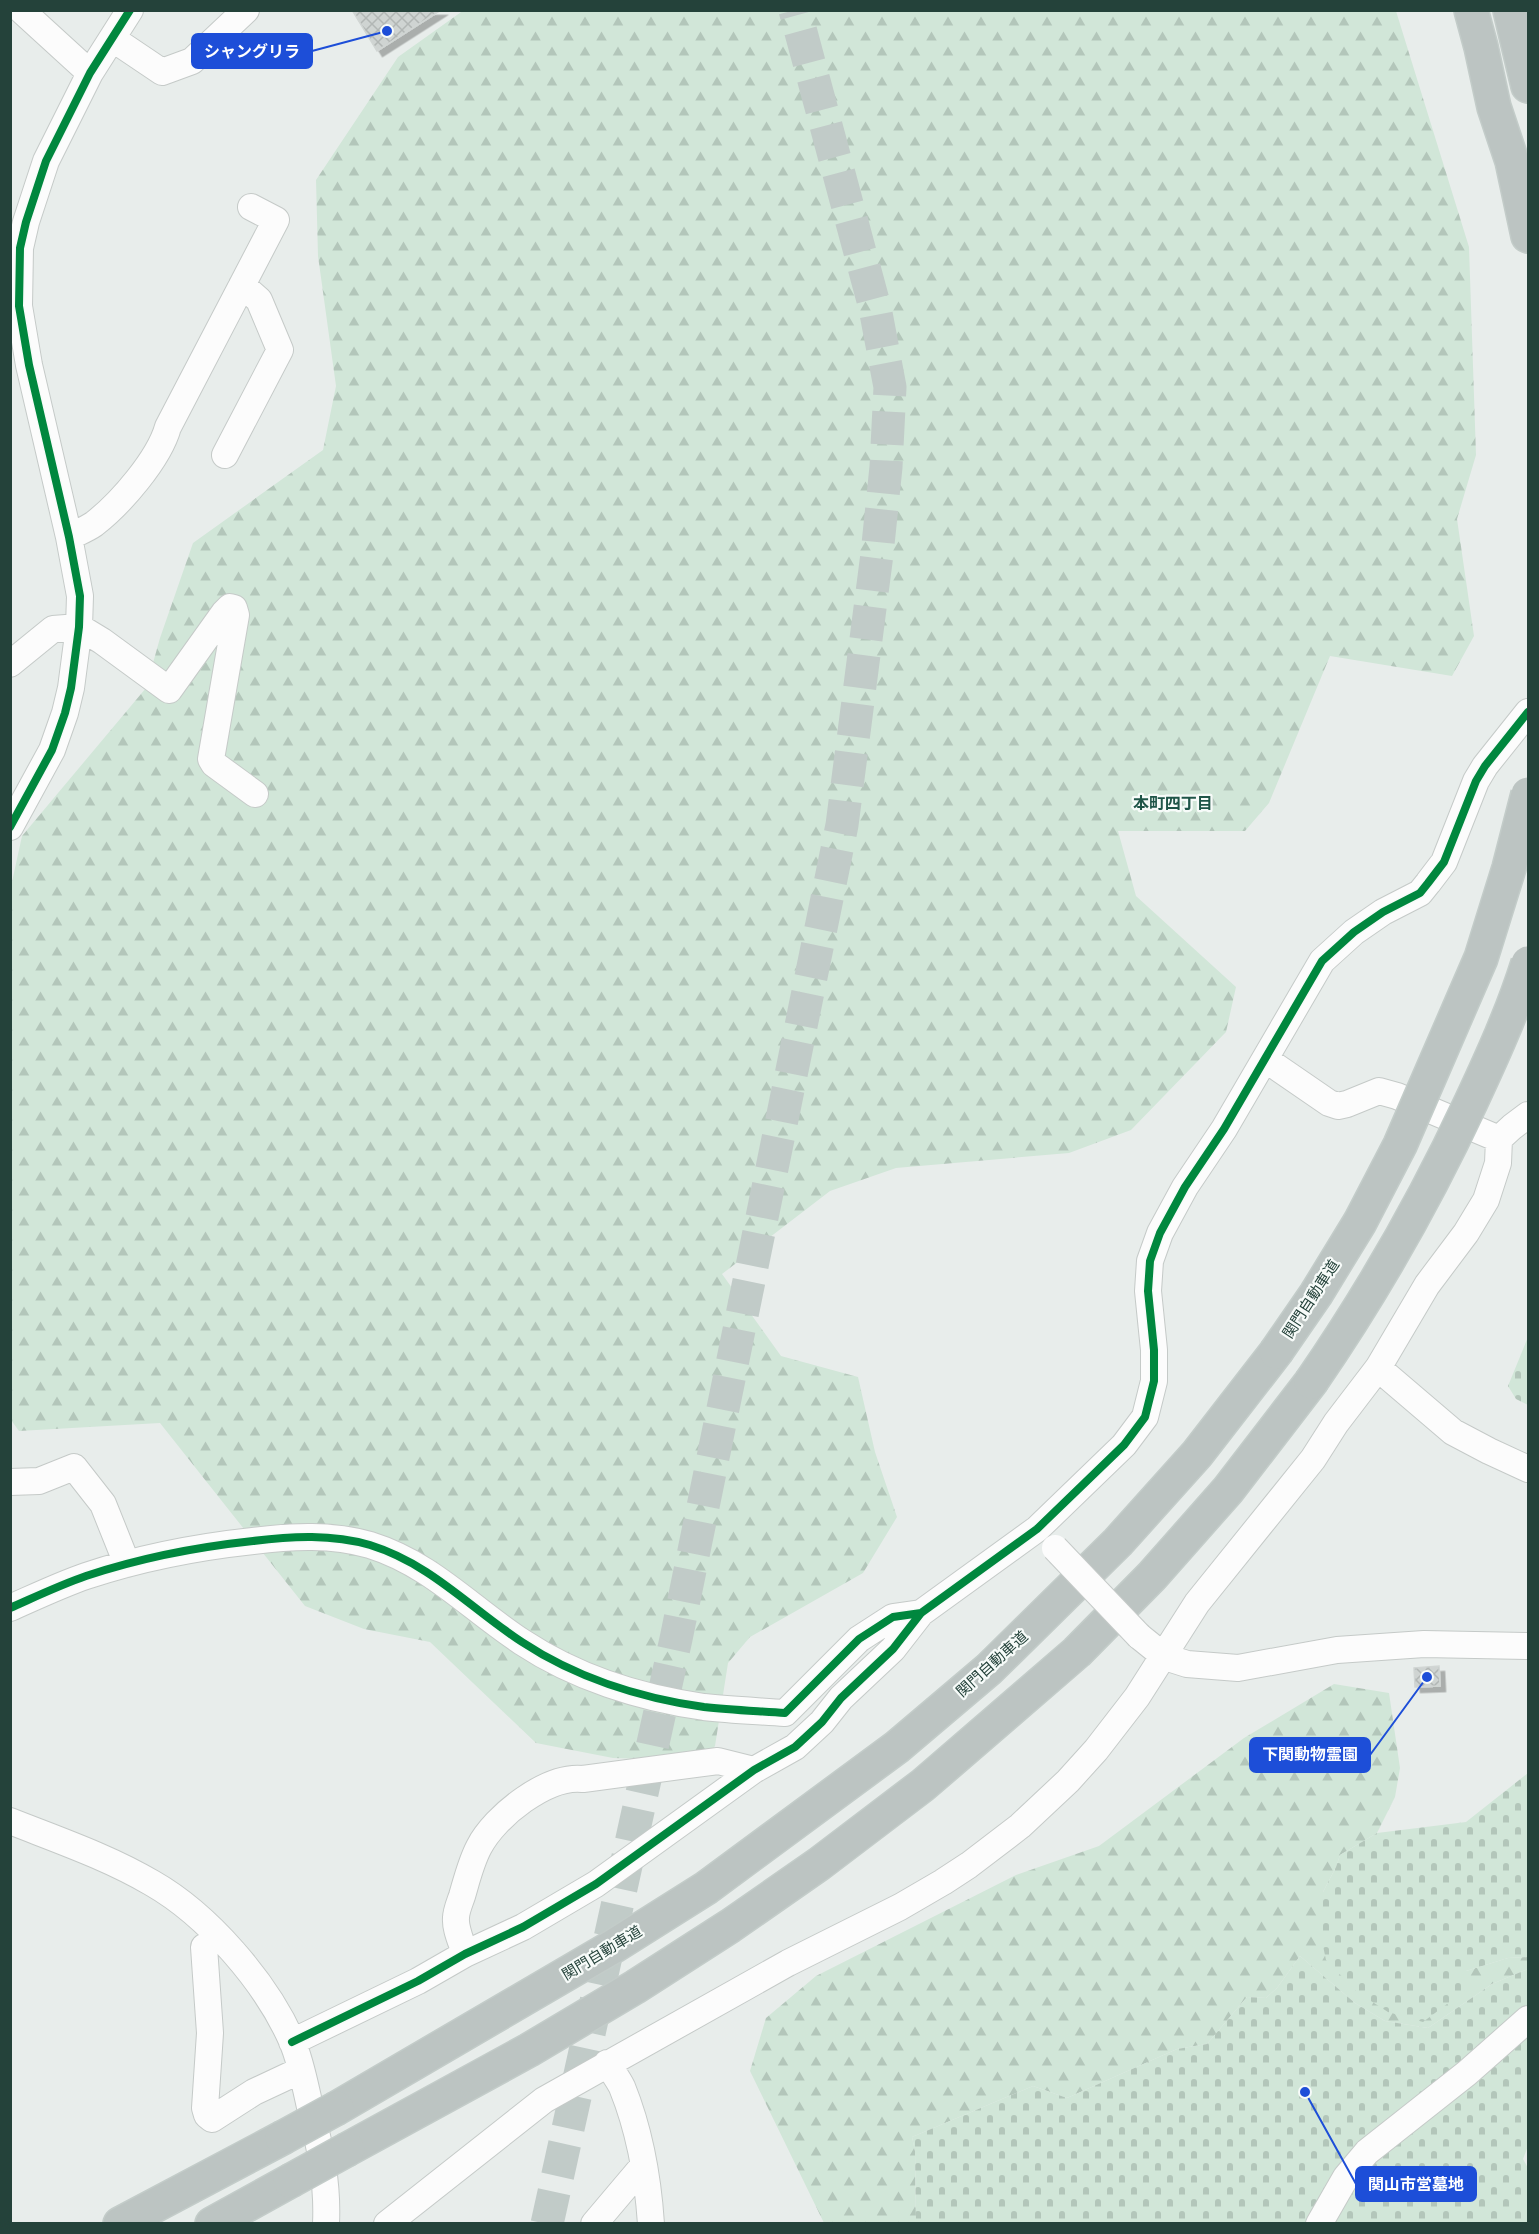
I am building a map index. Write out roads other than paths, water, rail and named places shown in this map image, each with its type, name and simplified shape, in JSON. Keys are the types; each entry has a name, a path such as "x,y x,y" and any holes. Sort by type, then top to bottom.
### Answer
{"highway":[{"path":"1471,10 1494,107 1512,161 1528,236"},
{"path":"1510,10 1528,86"},
{"name":"関門自動車道","path":"120,2223 337,2108 595,1958 706,1888 897,1746 989,1669 1118,1542 1197,1454 1276,1352 1316,1294 1360,1222 1400,1145 1480,958 1509,868 1528,794"},
{"path":"212,2223 529,2050 635,1987 730,1926 923,1785 1077,1652 1152,1576 1228,1490 1311,1382 1353,1321 1442,1166 1488,1066 1528,963"}],"street":[{"path":"21,10 90,73"},
{"path":"10,827 59,733 71,688 79,627 80,596 69,537 29,365 19,306 20,248 36,188 46,161 90,73 130,10"},
{"path":"113,39 162,72 192,61 246,10"},
{"path":"69,537 93,524 112,508 156,454 276,220 251,207"},
{"path":"225,455 280,350 258,300 242,285"},
{"path":"10,664 53,628 79,627 169,690 224,613 234,608 236,615 211,759 214,764 255,794"},
{"path":"292,2042 418,1982 465,1954 523,1928 596,1884 754,1770 795,1748 840,1698 893,1649 921,1613 1037,1529 1124,1445 1146,1417 1154,1382 1154,1350 1148,1291 1150,1260 1160,1233 1185,1187 1224,1129 1322,961 1354,932 1383,912 1420,893 1444,862 1476,781 1485,766 1528,712"},
{"path":"1265,1059 1329,1103 1338,1106 1347,1104 1379,1091 1397,1096 1499,1139"},
{"path":"387,2223 544,2100 788,1963 900,1907 969,1865 1020,1826 1068,1781 1096,1750 1137,1697 1197,1603 1312,1459 1378,1368 1427,1285 1466,1233 1485,1200 1498,1163 1499,1139 1528,1115"},
{"path":"1378,1368 1453,1432 1528,1469"},
{"path":"10,1482 39,1480 74,1467 103,1504 127,1564"},
{"path":"1037,1529 1139,1636 1165,1656 1187,1664 1238,1668 1337,1650 1424,1644 1528,1646"},
{"path":"10,1608 85,1577 198,1547 312,1536 336,1538 369,1545 423,1568 521,1641 556,1662 611,1685 704,1707 785,1713 859,1638 893,1617 921,1613"},
{"path":"465,1954 456,1918 480,1846 491,1830 519,1804 540,1789 571,1778 583,1779 718,1761 754,1770"},
{"path":"10,1821 82,1849 135,1873 175,1898 232,1948 280,2017 292,2042 323,2160 326,2223"},
{"path":"204,1947 210,2033 205,2108 207,2115 212,2119 254,2092 301,2070"},
{"path":"1319,2223 1346,2177 1367,2152 1467,2073 1528,2019"},
{"path":"607,2063 621,2085 637,2137 651,2223"},
{"path":"594,2223 643,2166"}],"tunnel":[{"path":"547,2224 676,1639 842,825 877,554 886,467 890,387 875,308 795,10"}],"place":[{"name":"シャングリラ","path":"387,31"},
{"name":"下関動物霊園","path":"1427,1677"},
{"name":"関山市営墓地","path":"1305,2092"}],"district":[{"name":"本町四丁目","path":"1173,803"}]}
